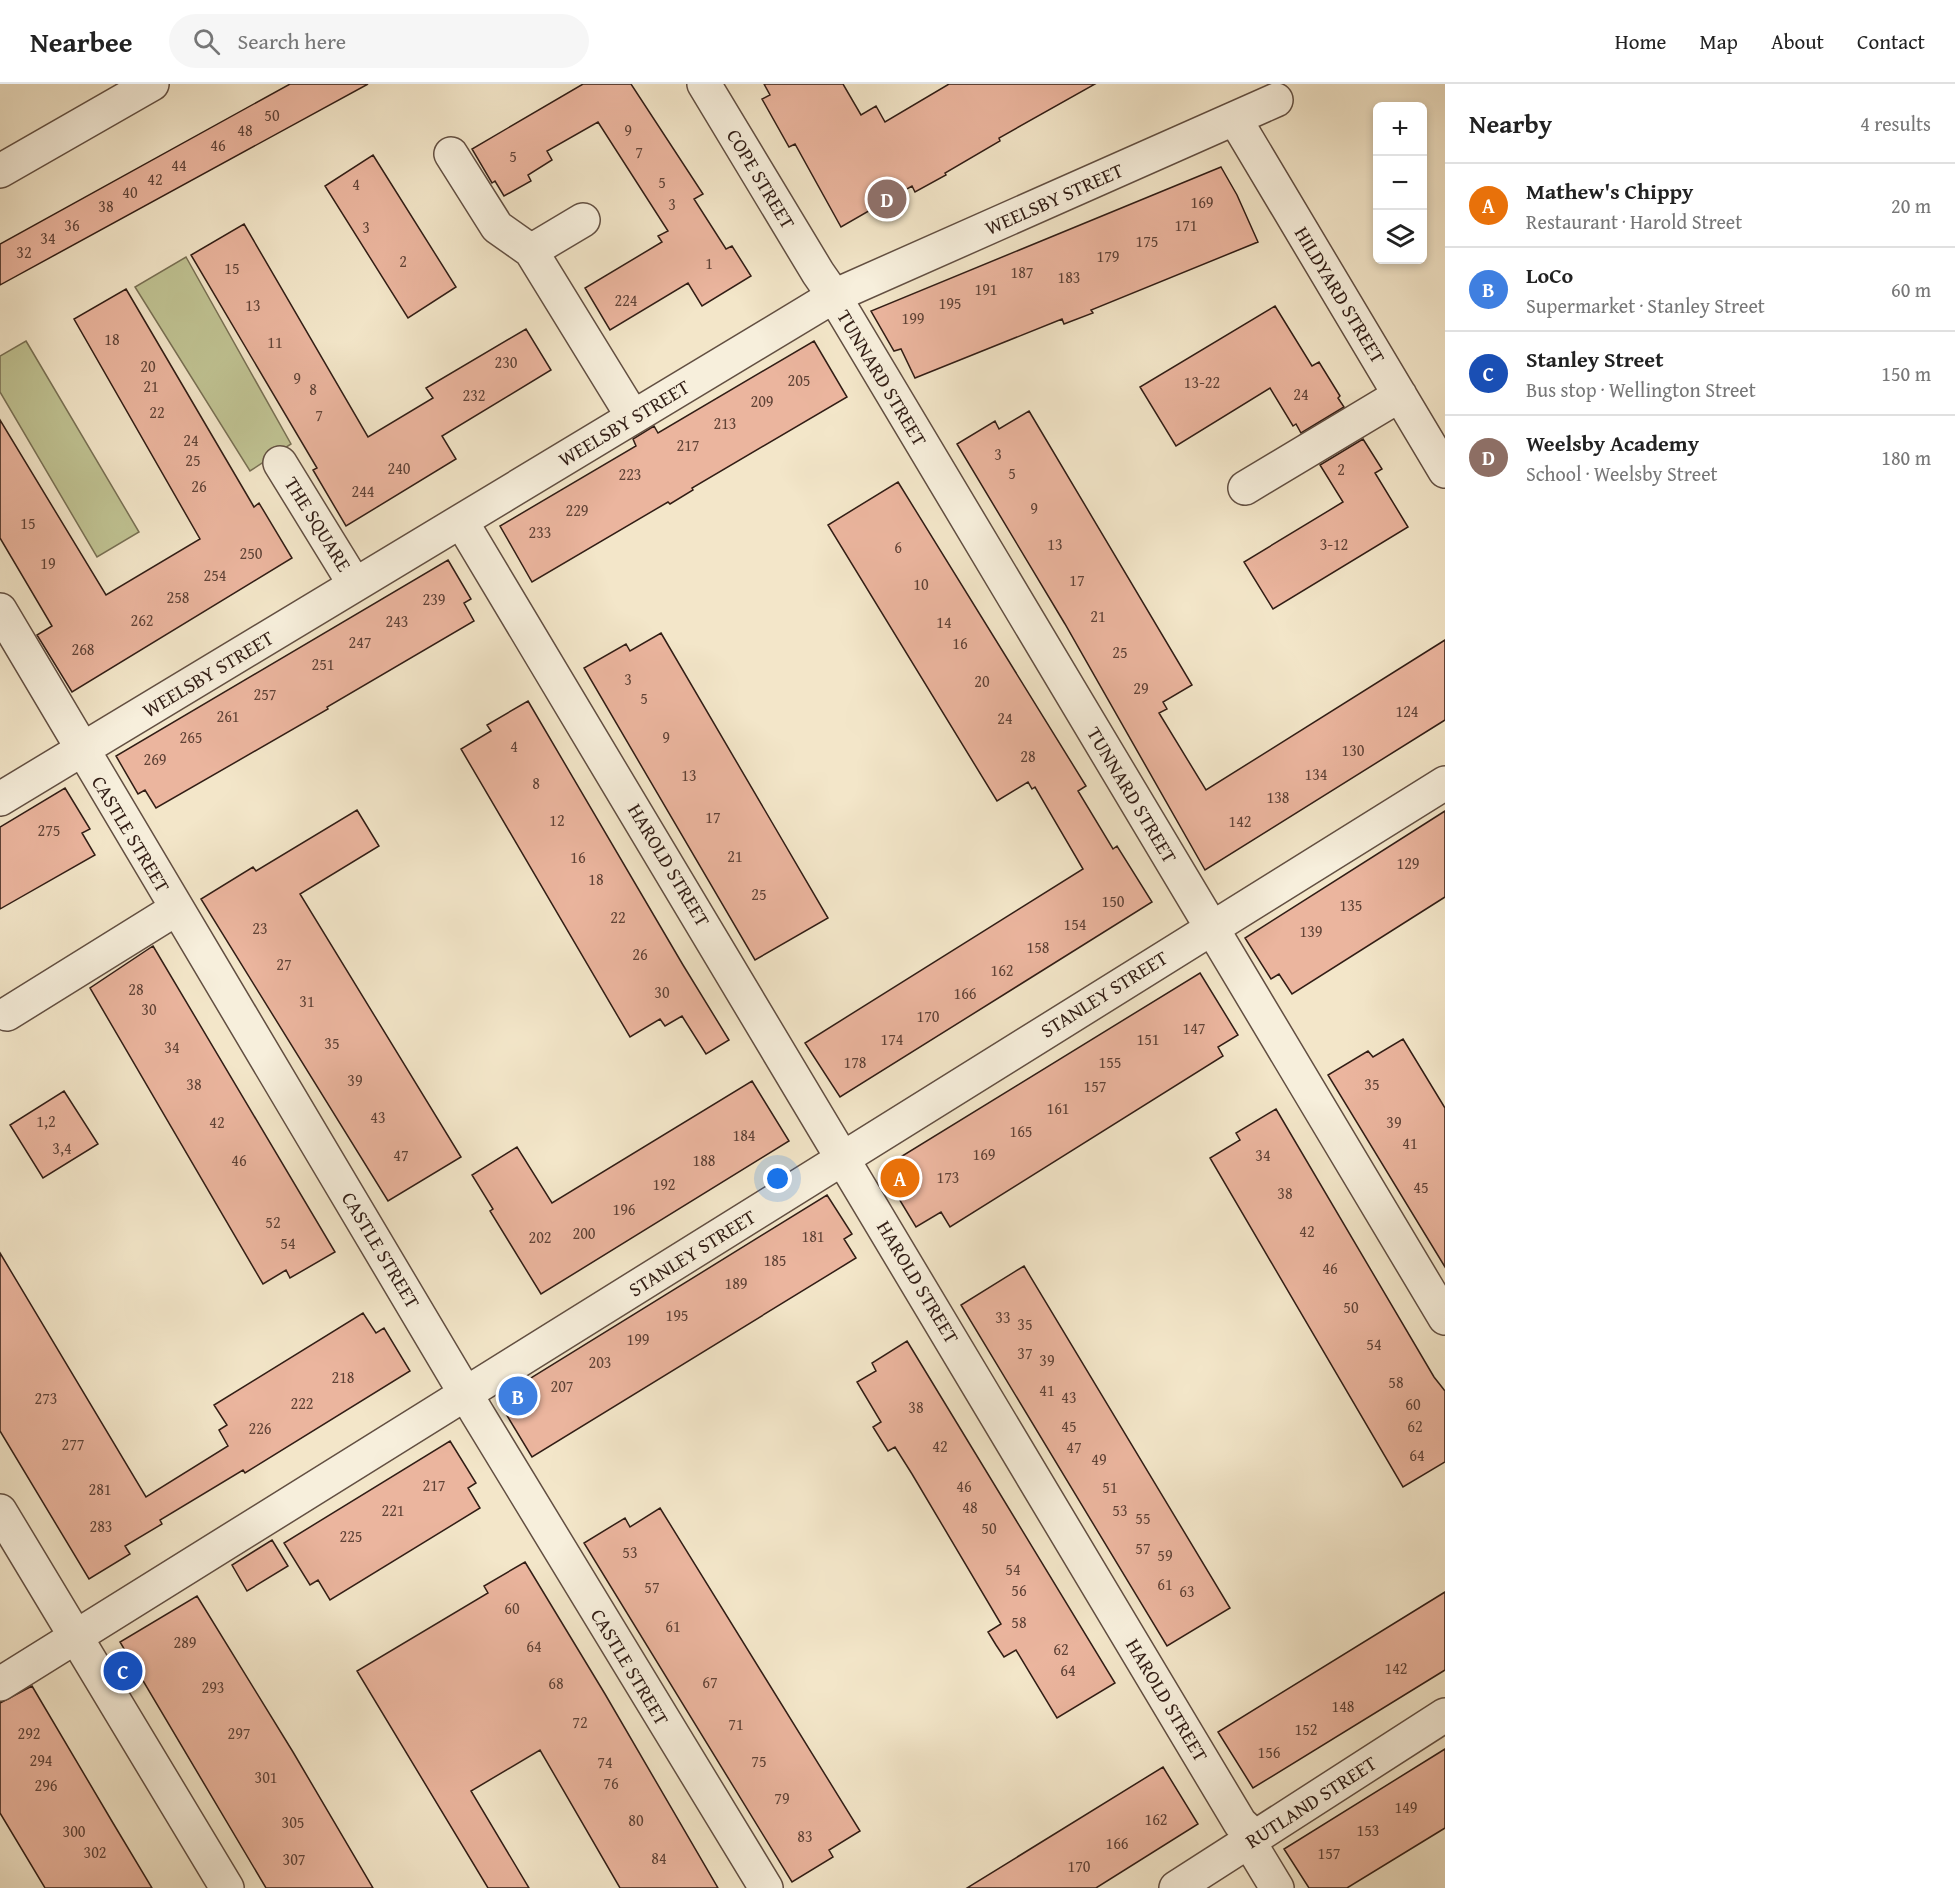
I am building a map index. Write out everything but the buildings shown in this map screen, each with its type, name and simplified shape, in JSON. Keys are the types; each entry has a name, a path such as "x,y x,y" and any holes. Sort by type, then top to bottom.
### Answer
{"street":[{"path":"0,171 152,84"},
{"name":"COPE STREET","path":"704,84 826,284"},
{"name":"WEELSBY STREET","path":"0,799 633,417 826,284 1235,119 1275,100"},
{"name":"HILDYARD STREET","path":"1235,119 1445,471"},
{"path":"451,154 497,227 531,251 633,417"},
{"path":"531,251 583,220"},
{"name":"TUNNARD STREET","path":"826,284 1445,1318"},
{"path":"1245,488 1400,395"},
{"name":"THE SQUARE","path":"280,463 355,585"},
{"name":"HAROLD STREET","path":"461,521 844,1157 1240,1823 1256,1838 1254,1850 1277,1888"},
{"name":"CASTLE STREET","path":"0,610 467,1395 766,1888"},
{"name":"STANLEY STREET","path":"0,1684 467,1395 1212,926 1445,783"},
{"path":"7,1014 176,909"},
{"path":"0,1511 226,1888"},
{"name":"RUTLAND STREET","path":"1176,1888 1445,1715"}],"green space":[{"path":"186,257 291,444 250,471 135,287"},
{"path":"26,341 139,532 97,557 0,392 0,356"}],"place":[{"name":"Weelsby Academy","path":"887,199"},
{"name":"Mathew's Chippy","path":"900,1178"},
{"name":"LoCo","path":"518,1396"},
{"name":"Stanley Street","path":"123,1671"}]}
